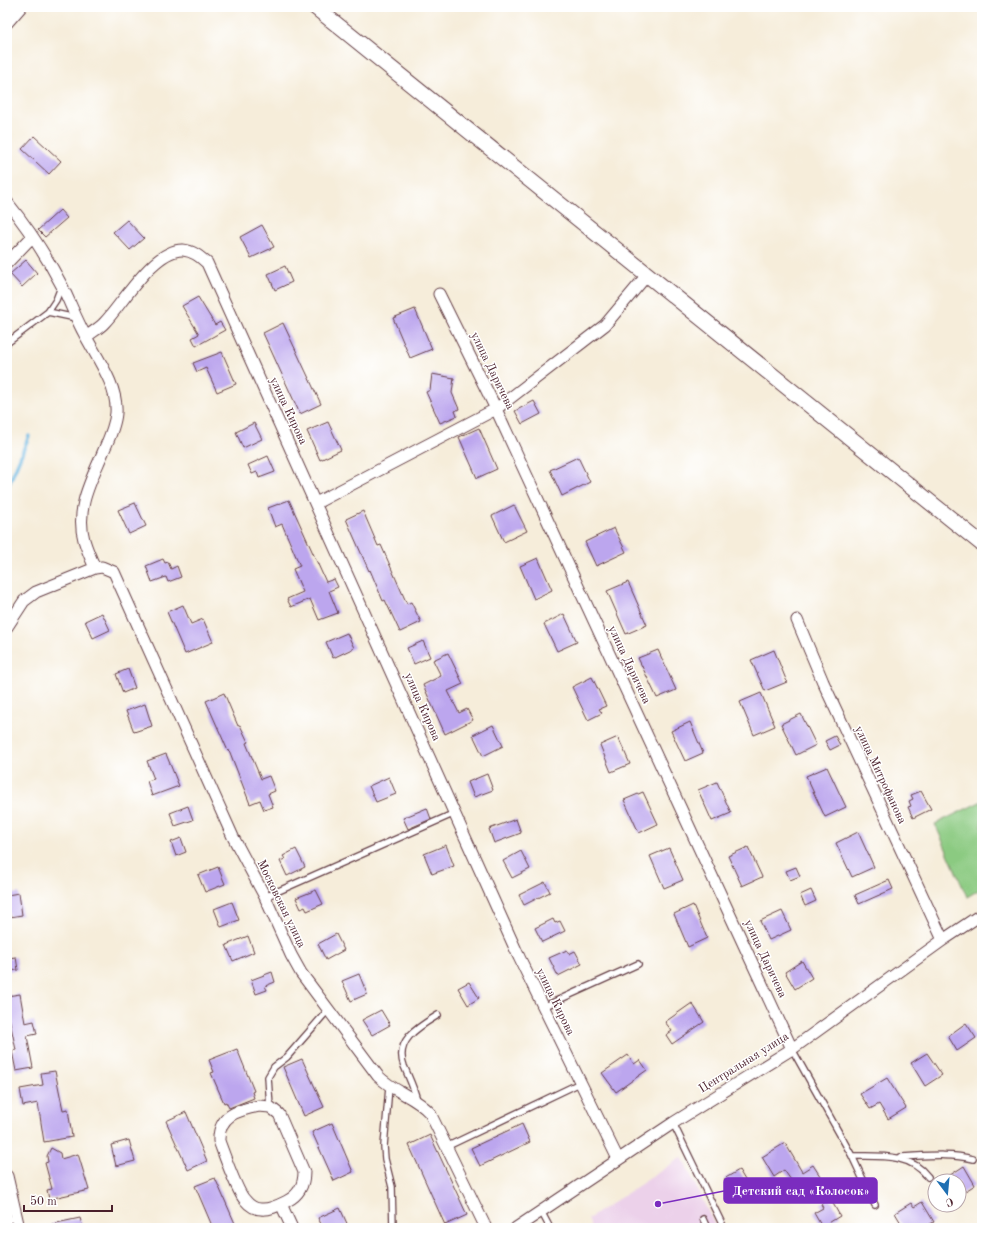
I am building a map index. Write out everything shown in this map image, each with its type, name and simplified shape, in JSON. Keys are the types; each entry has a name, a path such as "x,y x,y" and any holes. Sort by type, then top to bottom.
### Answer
{"main road":[{"path":"315,7 982,544"}],"street":[{"path":"7,23 21,7"},
{"path":"7,202 32,237 62,286 76,318 111,385 115,398 116,413 112,429 87,490 83,505 81,524 84,540 95,568 36,592 24,600 7,627"},
{"path":"7,263 32,237"},
{"name":"улица Кирова","path":"86,337 104,323 138,281 159,260 170,252 182,250 196,253 207,263 519,957 618,1159"},
{"path":"316,503 496,408 605,325 647,275"},
{"name":"улица Даричева","path":"439,294 496,408 792,1049"},
{"name":"Московская улица","path":"95,568 102,567 114,572 233,837 265,897 301,973 378,1076 389,1087 417,1100 430,1113 486,1228"},
{"name":"улица Митрофанова","path":"797,620 823,682 943,940"},
{"name":"Центральная улица","path":"516,1228 673,1123 792,1049 943,940 982,914"},
{"path":"259,1106 270,1107 279,1114 304,1172 304,1180 301,1189 293,1198 281,1204 270,1209 261,1209 253,1207 244,1200 219,1141 218,1131 222,1123 229,1116 248,1108 259,1106"},
{"path":"7,1176 14,1222"},
{"path":"281,1204 292,1228"}],"lane":[{"path":"7,343 48,312 56,300 62,286"},
{"path":"48,312 76,318"},
{"path":"265,897 455,813"},
{"path":"543,1007 638,964"},
{"path":"270,1107 268,1077 274,1067 288,1057 328,1010"},
{"path":"417,1100 414,1088 403,1064 402,1052 405,1042 413,1031 438,1015"},
{"path":"792,1049 852,1156 875,1205"},
{"path":"446,1147 580,1083"},
{"path":"389,1087 384,1146 385,1159 392,1187 394,1228"},
{"path":"673,1123 724,1228"},
{"path":"852,1156 940,1156 973,1159"},
{"path":"895,1157 916,1165 927,1176"},
{"path":"541,1211 550,1228"},
{"path":"703,1219 707,1228"}],"shaded area":[{"path":"682,1157 716,1228 592,1228 588,1219"}],"green space":[{"path":"982,801 982,888 967,897 935,824"}],"building":[{"path":"34,136 61,161 49,174 22,149"},
{"path":"60,210 67,218 45,237 38,230"},
{"path":"127,220 144,238 130,250 113,232"},
{"path":"262,225 274,247 251,258 240,237"},
{"path":"26,260 37,273 22,287 10,274"},
{"path":"285,266 292,282 275,290 268,274"},
{"path":"198,297 215,325 220,322 225,330 196,346 192,338 199,334 182,306"},
{"path":"415,309 432,349 410,358 393,318"},
{"path":"283,323 321,404 300,414 263,333"},
{"path":"222,352 236,384 217,392 206,368 197,372 193,363"},
{"path":"432,374 454,378 452,393 459,409 455,411 457,416 440,423 426,392 430,390"},
{"path":"534,401 541,414 522,424 515,411"},
{"path":"328,422 341,450 320,460 307,431"},
{"path":"254,423 262,439 243,448 236,432"},
{"path":"479,428 497,469 477,478 459,437"},
{"path":"268,456 275,472 259,478 257,472 252,474 248,465"},
{"path":"578,457 590,482 562,496 550,470"},
{"path":"289,500 326,582 334,579 338,587 329,591 338,613 319,620 310,599 291,607 287,599 303,592 293,569 300,566 282,524 275,527 268,508"},
{"path":"135,503 146,526 129,534 118,510"},
{"path":"514,505 527,531 504,542 492,516"},
{"path":"363,511 378,546 381,545 407,604 411,602 421,622 400,632 385,600 383,601 346,519"},
{"path":"614,528 626,552 596,566 585,542"},
{"path":"538,558 552,590 534,599 520,566"},
{"path":"163,559 165,563 168,562 171,569 177,566 181,577 168,582 166,577 152,582 146,566"},
{"path":"628,582 647,625 626,634 607,591"},
{"path":"183,605 191,624 203,619 213,642 185,654 167,612"},
{"path":"102,613 110,630 93,638 85,621"},
{"path":"564,614 577,642 557,651 544,624"},
{"path":"347,633 354,648 333,658 326,642"},
{"path":"423,641 430,657 414,664 407,648"},
{"path":"658,650 676,690 657,698 638,658"},
{"path":"774,650 787,682 765,691 751,660"},
{"path":"448,653 463,684 448,691 459,713 467,709 473,720 445,734 423,685 441,676 433,660"},
{"path":"128,669 135,688 123,693 116,674"},
{"path":"592,677 606,706 599,709 602,713 588,720 572,687"},
{"path":"224,693 238,726 240,725 248,742 246,743 261,779 269,776 275,791 268,794 273,807 264,810 260,800 250,804 229,750 228,751 206,701"},
{"path":"761,693 775,726 754,735 740,702"},
{"path":"145,704 152,726 134,732 126,711"},
{"path":"801,714 816,745 796,755 781,724"},
{"path":"690,722 703,753 685,761 671,731"},
{"path":"493,725 503,746 483,756 473,735"},
{"path":"835,736 840,745 830,750 825,741"},
{"path":"618,737 630,764 611,772 600,745"},
{"path":"166,754 179,786 152,796 147,781 154,779 147,761"},
{"path":"827,767 846,807 825,817 806,776"},
{"path":"487,774 493,790 474,797 468,782"},
{"path":"389,777 396,794 376,802 369,786"},
{"path":"717,782 731,813 712,821 698,790"},
{"path":"921,791 931,809 913,818 908,807 911,806 909,801 913,799 911,795"},
{"path":"643,792 658,824 639,833 624,800"},
{"path":"188,806 193,820 175,826 170,813"},
{"path":"427,808 431,819 408,829 403,818"},
{"path":"516,819 521,833 494,843 489,829"},
{"path":"858,832 874,867 852,877 836,843"},
{"path":"181,838 186,852 176,856 171,842"},
{"path":"446,845 454,866 432,874 424,854"},
{"path":"748,847 762,877 742,886 728,856"},
{"path":"669,848 683,880 664,888 650,856"},
{"path":"296,849 305,867 287,876 280,861 285,859 283,856"},
{"path":"521,851 530,869 512,878 503,861"},
{"path":"218,867 225,884 205,892 198,875"},
{"path":"796,867 800,876 790,880 786,871"},
{"path":"889,880 893,889 859,904 855,895"},
{"path":"545,882 550,892 524,905 519,895"},
{"path":"316,890 323,904 307,911 305,907 301,909 296,898"},
{"path":"811,890 816,901 805,906 800,895"},
{"path":"19,893 22,915 10,917 9,909 7,909 7,895"},
{"path":"232,902 239,920 221,927 214,909"},
{"path":"693,905 707,938 688,947 674,914"},
{"path":"782,911 791,930 769,940 760,921"},
{"path":"553,919 555,923 560,921 565,931 542,942 535,928"},
{"path":"336,934 344,950 326,960 318,944"},
{"path":"248,936 254,952 233,961 226,945"},
{"path":"567,950 569,954 575,951 582,964 558,976 549,958"},
{"path":"16,957 18,970 7,971 7,958"},
{"path":"802,961 812,978 795,989 785,972"},
{"path":"272,972 275,982 265,986 267,990 256,994 251,980"},
{"path":"359,974 367,994 351,1001 342,981"},
{"path":"469,982 479,998 468,1005 458,988"},
{"path":"20,994 25,1023 34,1021 37,1034 27,1036 33,1068 16,1071 12,1051 16,1050 9,1017 7,1017 7,996"},
{"path":"692,1003 704,1022 672,1044 666,1035 672,1031 665,1022"},
{"path":"381,1010 390,1025 372,1035 362,1020"},
{"path":"966,1023 976,1038 957,1051 948,1036"},
{"path":"237,1049 254,1091 252,1092 254,1098 229,1108 226,1102 224,1103 211,1073 214,1072 209,1060"},
{"path":"927,1053 942,1075 925,1086 911,1063"},
{"path":"628,1055 634,1064 640,1060 647,1070 616,1092 602,1073"},
{"path":"302,1059 324,1107 304,1116 283,1067"},
{"path":"55,1071 63,1110 68,1109 72,1137 44,1142 38,1103 23,1106 20,1089 43,1085 41,1073"},
{"path":"887,1078 906,1108 888,1119 879,1104 870,1109 860,1094"},
{"path":"186,1112 207,1161 188,1170 166,1121"},
{"path":"332,1123 353,1172 334,1181 312,1132"},
{"path":"522,1124 530,1142 480,1166 471,1148"},
{"path":"430,1135 467,1215 445,1225 409,1145"},
{"path":"129,1140 135,1161 116,1166 111,1145"},
{"path":"785,1143 802,1172 813,1165 822,1179 812,1186 810,1182 798,1190 784,1170 774,1177 762,1157"},
{"path":"51,1148 60,1153 61,1159 78,1154 89,1190 49,1199 47,1190 52,1189 45,1163 48,1162 47,1156"},
{"path":"964,1166 975,1185 967,1190 967,1173 953,1173"},
{"path":"739,1170 751,1190 736,1199 724,1179"},
{"path":"215,1178 237,1228 213,1228 195,1186"},
{"path":"830,1198 840,1216 822,1227 814,1213 823,1208 821,1204"},
{"path":"922,1202 927,1213 929,1213 934,1222 923,1228 904,1228 895,1213 911,1203 914,1207"},
{"path":"340,1208 349,1228 323,1228 318,1218"},
{"path":"80,1218 83,1228 53,1228 52,1224"}],"waterway":[{"path":"7,489 29,436"}],"place":[{"name":"Детский сад «Колосок»","path":"658,1204"}]}
